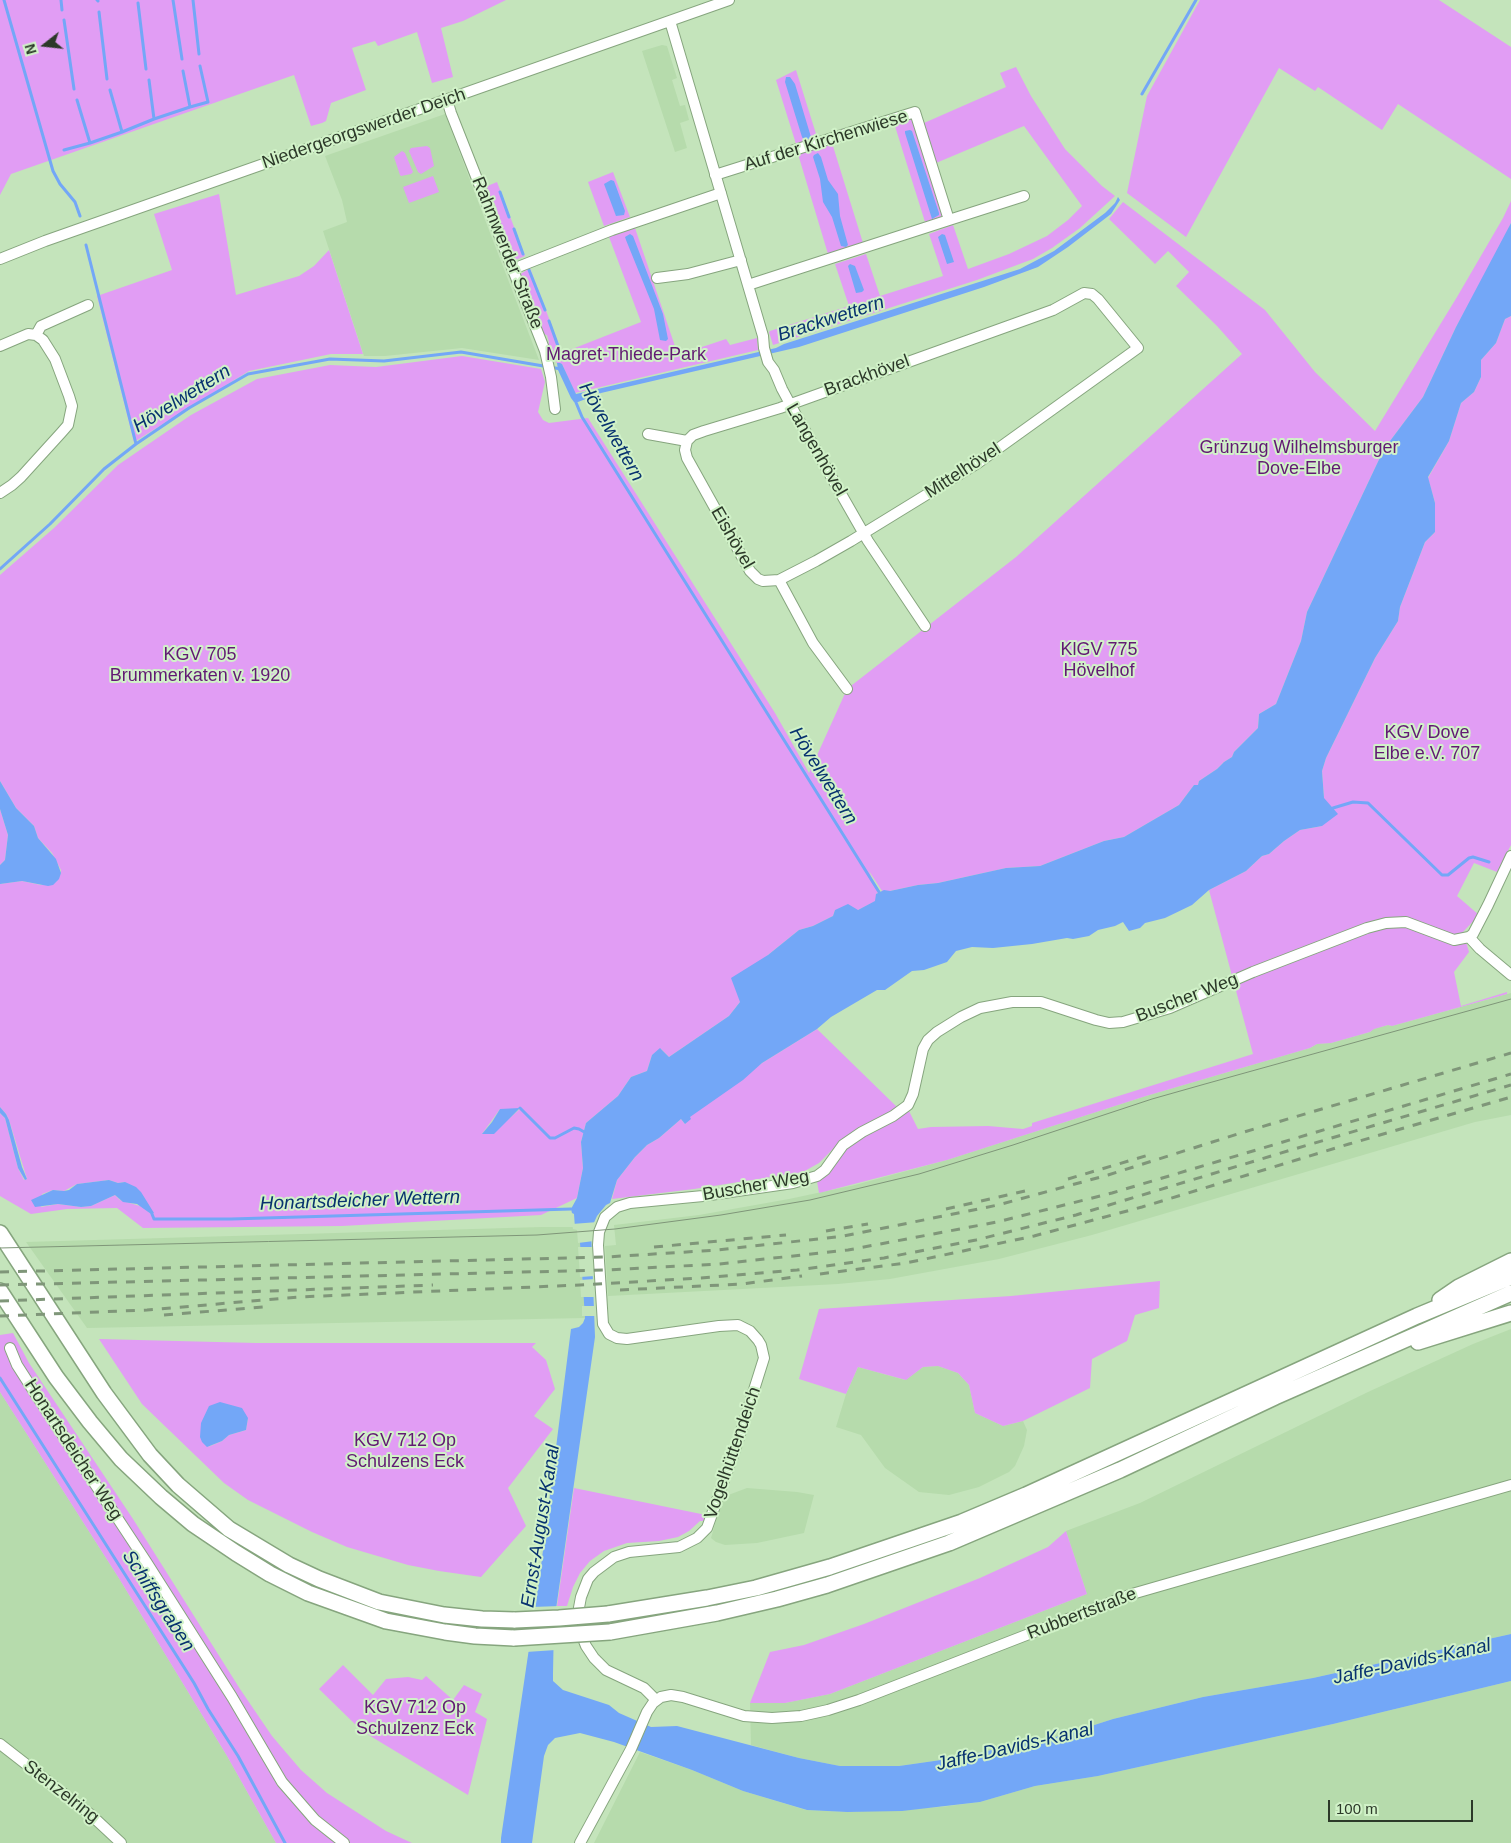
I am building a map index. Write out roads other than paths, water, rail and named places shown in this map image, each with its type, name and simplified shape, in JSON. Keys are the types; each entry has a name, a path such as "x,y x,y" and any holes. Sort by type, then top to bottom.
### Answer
{"highway":[{"path":"0,1233 104,1393 150,1455 178,1485 229,1529 289,1565 318,1579 380,1602 444,1615 515,1620 608,1614 756,1588 830,1567 962,1522 1026,1495 1418,1316 1511,1277"},
{"path":"1418,1316 1459,1287 1511,1261"},
{"path":"0,1290 56,1377 90,1422 121,1458 161,1497 193,1524 270,1574 308,1593 386,1621 475,1636 514,1638 610,1632 708,1615 777,1599 844,1580 940,1547 1069,1492 1394,1344 1511,1293"},
{"path":"1394,1344 1418,1342 1511,1313"}],"street":[{"name":"Niedergeorgswerder Deich","path":"0,259 54,237 729,0"},
{"name":"Langenhövel","path":"670,20 763,336 765,353 790,404 863,533 925,626"},
{"name":"Rahmwerder Straße","path":"447,100 548,359 555,409"},
{"name":"Auf der Kirchenwiese","path":"715,175 915,112 949,220"},
{"path":"514,269 612,230 721,193"},
{"path":"748,285 1024,196"},
{"path":"657,278 688,274 741,260"},
{"name":"Brackhövel","path":"687,441 693,435 704,431 790,404 1053,310 1084,293 1092,294 1098,299 1138,348"},
{"path":"36,335 41,326 88,305"},
{"path":"0,346 25,335 36,335 45,342 70,396 72,406 71,416 64,429 21,477 12,486 0,493"},
{"name":"Mittelhövel","path":"779,580 816,561 978,463 1138,348"},
{"path":"648,434 687,441"},
{"name":"Eishövel","path":"687,441 685,446 687,458 750,571 763,581 779,580"},
{"path":"779,580 813,643 847,689"},
{"path":"1511,856 1476,929 1469,937 1480,949 1511,974"},
{"name":"Buscher Weg","path":"623,1205 793,1183 818,1176 825,1170 843,1145 862,1132 893,1116 908,1105 913,1094 923,1049 928,1040 961,1016 980,1008 1012,1002 1041,1002 1104,1022 1123,1022 1170,1008 1254,972 1386,922 1406,922 1454,940 1469,937"},
{"name":"Vogelhüttendeich","path":"623,1205 617,1207 605,1217 598,1238 602,1319 605,1330 617,1338 627,1339 719,1326 738,1326 750,1331 758,1340 764,1358 736,1447 707,1528 697,1538 679,1547 636,1550 614,1557 588,1579 580,1597 578,1613 580,1631 586,1646 594,1658 606,1670 644,1688 656,1700"},
{"name":"Honartsdeicher Weg","path":"10,1348 33,1390 193,1635 282,1782 315,1820 344,1843"},
{"name":"Rubbertstraße","path":"656,1700 666,1696 677,1696 744,1716 772,1718 801,1716 828,1710 859,1700 1132,1594 1511,1485"},
{"path":"580,1843 631,1749 646,1712 656,1700"},
{"name":"Stenzelring","path":"0,1744 90,1814 121,1843"}],"water":[{"path":"786,77 790,77 795,84 811,137 807,140 804,140 802,137 785,82"},
{"path":"905,131 912,131 939,213 939,215 932,219 905,133"},
{"path":"818,153 828,180 838,194 840,216 848,245 846,247 841,246 832,217 823,202 820,179 813,157"},
{"path":"611,180 614,181 625,211 624,215 616,216 604,184"},
{"path":"1118,197 1120,200 1111,214 1038,267 984,287 799,347 601,393 578,402 574,402 571,398 558,370 557,363 560,363 576,394 776,348 1020,269 1054,251 1105,213"},
{"name":"Jaffe-Davids-Kanal","path":"1511,223 1511,316 1505,319 1496,343 1481,360 1481,377 1474,392 1461,403 1449,441 1428,477 1435,503 1435,532 1425,542 1400,607 1398,621 1375,658 1326,758 1322,771 1324,798 1338,814 1322,826 1300,830 1269,854 1262,856 1246,871 1209,890 1192,905 1165,918 1145,923 1140,928 1129,931 1123,922 1098,930 1089,936 1073,939 1067,938 993,948 972,947 956,951 947,962 924,970 912,971 885,990 877,990 831,1017 817,1029 762,1063 743,1080 690,1117 691,1119 685,1124 681,1119 659,1138 647,1145 617,1180 610,1203 597,1216 591,1229 595,1337 554,1623 553,1681 563,1690 609,1705 619,1713 651,1727 677,1726 799,1758 840,1766 899,1766 948,1759 1060,1736 1113,1719 1203,1697 1313,1678 1511,1634 1511,1681 1333,1724 1098,1776 1035,1786 980,1802 902,1811 847,1812 807,1810 743,1791 692,1770 614,1742 580,1733 555,1738 548,1745 544,1756 532,1843 501,1843 540,1574 571,1329 579,1327 585,1318 579,1228 575,1228 574,1214 571,1209 577,1198 583,1168 581,1142 586,1123 618,1096 631,1077 647,1071 652,1055 660,1048 669,1057 729,1016 740,1002 731,978 768,955 799,930 813,926 833,916 835,910 848,904 858,910 875,901 876,894 884,890 890,891 938,883 1006,868 1040,866 1104,841 1124,837 1179,805 1194,785 1198,785 1199,781 1232,757 1234,752 1258,728 1259,714 1276,704 1301,641 1307,612 1384,449 1423,397 1456,327"},
{"path":"630,234 633,236 663,314 668,339 666,341 660,340 654,309 626,240 625,237"},
{"path":"942,234 945,235 954,262 947,264 938,237"},
{"path":"850,264 855,266 864,290 862,292 856,293 848,266"},
{"path":"0,781 16,808 34,826 38,838 56,859 61,873 59,879 53,885 48,886 22,881 0,884 0,865 5,860 8,835 0,809"},
{"path":"0,1107 9,1120 27,1179 25,1180 18,1168 5,1118 0,1113"},
{"path":"520,1108 494,1134 482,1134 500,1109"},
{"path":"109,1180 118,1183 125,1182 136,1187 154,1213 151,1214 137,1204 123,1202 115,1195 91,1206 81,1207 58,1204 35,1207 31,1200 53,1190 64,1191 77,1184"},
{"path":"220,1402 242,1408 248,1418 246,1430 229,1435 222,1441 207,1447 200,1437 201,1423 209,1406"}],"waterway":[{"path":"4,0 53,171 60,184 75,202 80,216"},
{"path":"61,0 62,10"},
{"path":"173,0 182,59"},
{"path":"193,0 199,54"},
{"name":"Brackwettern","path":"1142,94 1196,0"},
{"path":"138,3 146,69"},
{"path":"99,12 107,79"},
{"path":"64,20 74,89"},
{"path":"190,107 208,102 200,66"},
{"path":"154,119 190,107 183,71"},
{"path":"122,132 154,119 149,80"},
{"path":"90,143 122,132 110,90"},
{"path":"64,150 90,143 77,100"},
{"path":"500,192 509,217"},
{"path":"514,229 523,254"},
{"path":"86,245 136,444"},
{"path":"529,270 545,310"},
{"path":"549,321 558,346"},
{"name":"Hövelwettern","path":"0,569 50,524 104,469 136,444 189,408 248,374 330,359 384,361 461,352 561,369"},
{"name":"Hövelwettern","path":"575,400 582,417 879,892"},
{"path":"1333,808 1353,802 1368,803 1442,875 1448,875 1469,858 1473,857 1489,862"},
{"name":"Honartsdeicher Wettern","path":"520,1108 550,1138 555,1138 574,1128 586,1133"},
{"name":"Honartsdeicher Wettern","path":"152,1214 154,1219 231,1219 571,1209"},
{"name":"Schiffsgraben","path":"0,1378 194,1683 238,1756 285,1843"}],"tram line":[{"path":"0,1248 537,1235 615,1229 721,1215 810,1200 919,1174 1152,1099 1511,999"}],"railway":[{"path":"0,1272 606,1257 718,1250 844,1236 998,1205 1108,1175 1244,1132 1511,1053"},
{"path":"0,1285 606,1270 719,1264 848,1250 997,1222 1112,1193 1511,1074"},
{"path":"0,1316 147,1310 299,1297 701,1278 797,1270 884,1258 976,1240 1076,1215 1511,1085"},
{"path":"820,1274 906,1263 1034,1236 1142,1207 1511,1097"},
{"path":"1068,1179 1152,1154"},
{"path":"946,1209 1029,1190"},
{"path":"826,1231 868,1224"},
{"path":"654,1247 786,1235"},
{"path":"620,1290 742,1284 802,1276"},
{"path":"0,1301 433,1285"},
{"path":"164,1315 263,1307"}],"park label":[{"name":"Magret-Thiede-Park","path":"626,355"},
{"name":"Grünzug Wilhelmsburger Dove-Elbe","path":"1299,458"},
{"name":"KlGV 775 Hövelhof","path":"1099,660"},
{"name":"KGV 705 Brummerkaten v. 1920","path":"200,665"},
{"name":"KGV Dove Elbe e.V. 707","path":"1427,743"},
{"name":"KGV 712 Op Schulzens Eck","path":"405,1451"},
{"name":"KGV 712 Op Schulzenz Eck","path":"415,1718"}],"water label":[{"name":"Ernst-August-Kanal","path":"541,1526"}]}
